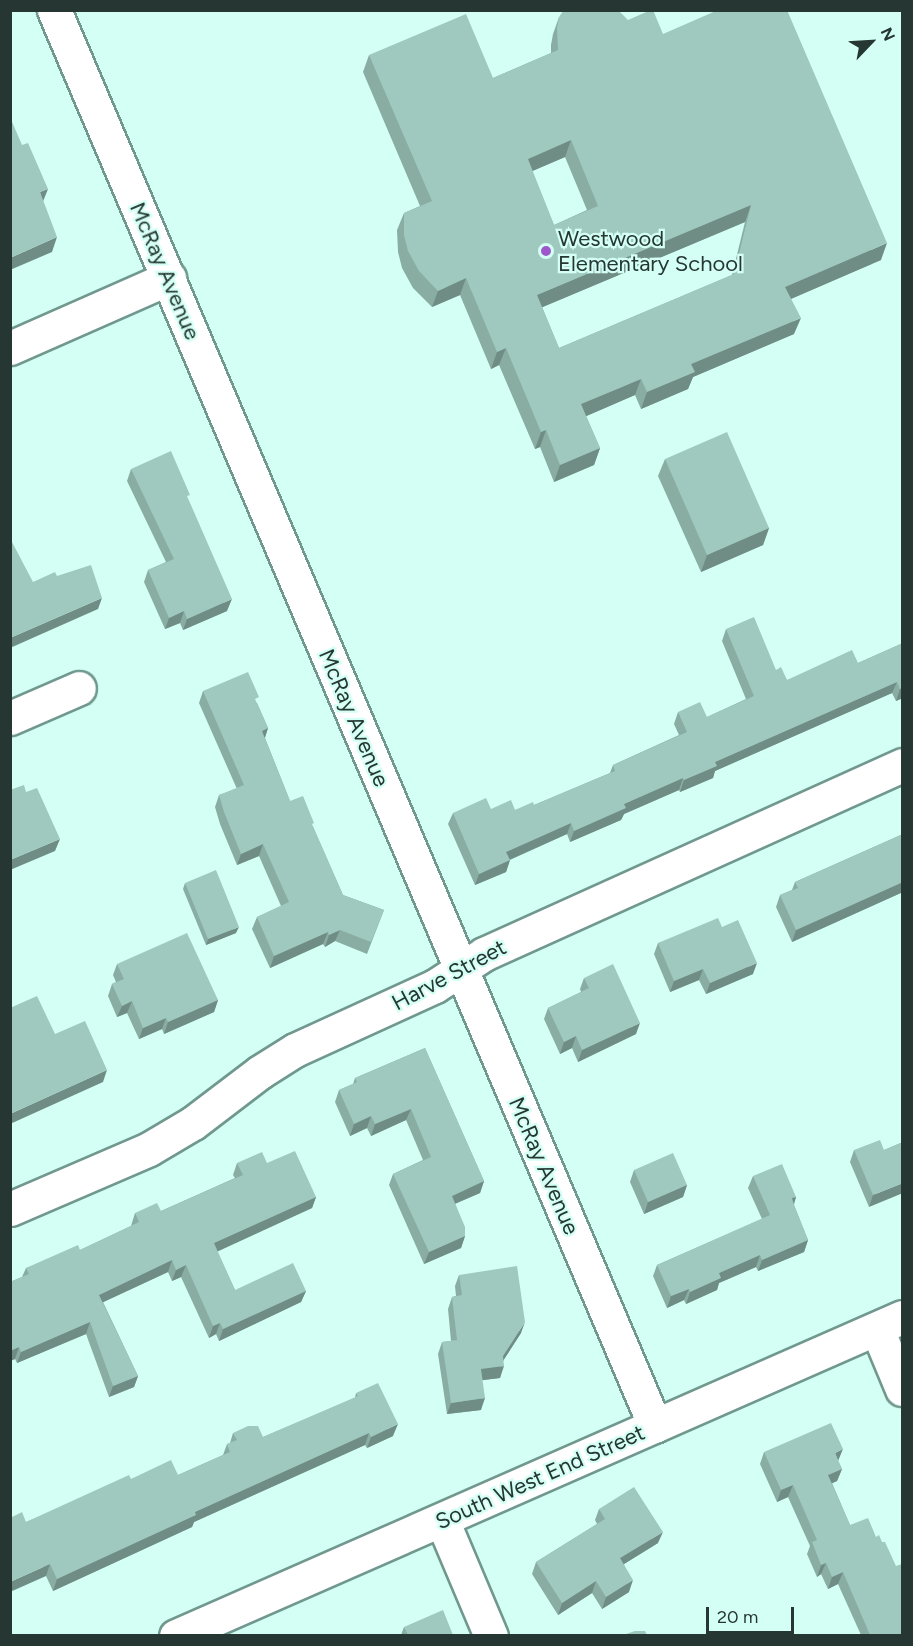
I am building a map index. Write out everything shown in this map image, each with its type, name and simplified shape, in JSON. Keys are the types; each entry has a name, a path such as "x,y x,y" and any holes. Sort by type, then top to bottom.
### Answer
{"street":[{"name":"McRay Avenue","path":"54,10 655,1426"},
{"path":"10,348 169,278"},
{"path":"10,718 79,688"},
{"name":"Harve Street","path":"10,1209 149,1149 193,1123 260,1072 296,1050 435,987 484,954 903,765"},
{"path":"890,1323 903,1389"},
{"name":"South West End Street","path":"177,1635 890,1323"},
{"path":"442,1520 491,1635"}],"building":[{"path":"564,10 618,10 628,20 653,10 663,34 718,10 787,10 887,243 785,287 801,318 691,364 695,372 647,392 641,379 581,404 600,448 560,465 546,430 541,432 506,348 497,352 466,278 438,291 419,271 408,251 404,235 404,213 432,201 369,55 466,14 493,78 558,50 559,17","holes":["571,140 598,206 554,225 528,159","751,205 734,274 559,348 537,295"]},
{"path":"10,117 22,145 28,143 48,189 40,192 57,237 10,258"},
{"path":"727,432 769,528 707,555 665,459"},
{"path":"171,451 190,495 187,496 232,599 187,619 184,611 169,618 148,570 174,559 131,469"},
{"path":"10,542 33,582 55,572 57,576 91,565 102,598 10,638"},
{"path":"754,617 776,670 781,667 787,680 852,650 858,663 903,643 903,688 900,689 897,682 715,762 717,766 624,804 626,808 574,831 571,823 506,852 510,860 479,874 453,813 486,798 491,809 511,800 515,810 533,802 534,805 615,771 613,765 687,732 678,712 700,702 707,717 754,696 726,629"},
{"path":"248,672 259,697 255,699 268,728 262,731 290,801 303,796 314,823 312,824 343,895 384,910 371,942 340,930 329,935 328,932 274,956 257,917 289,902 263,844 241,854 219,795 244,785 203,691"},
{"path":"24,785 26,792 37,788 60,839 10,860 10,790"},
{"path":"903,834 903,882 796,930 780,895 798,888 795,882"},
{"path":"216,870 239,927 208,939 185,883"},
{"path":"718,918 722,927 738,920 757,963 710,983 703,969 674,981 658,943"},
{"path":"187,933 218,1000 168,1022 166,1018 143,1028 132,1001 122,1006 112,984 124,979 117,964"},
{"path":"613,964 640,1023 582,1050 576,1036 564,1042 548,1008 589,988 584,978"},
{"path":"37,996 55,1034 85,1021 107,1070 10,1114 10,1008"},
{"path":"425,1048 484,1181 452,1196 465,1227 465,1236 429,1252 393,1174 431,1157 411,1109 375,1124 371,1116 354,1124 339,1090 357,1082 355,1078"},
{"path":"880,1140 884,1150 903,1142 903,1183 873,1195 854,1150"},
{"path":"295,1151 316,1197 214,1243 235,1290 293,1263 306,1291 223,1329 220,1323 213,1326 186,1265 176,1270 172,1260 99,1295 138,1376 113,1386 90,1322 21,1352 19,1347 10,1351 10,1282 29,1274 26,1268 78,1245 80,1250 139,1222 135,1213 157,1203 161,1211 243,1175 237,1163 262,1152 267,1163"},
{"path":"673,1153 687,1185 648,1202 634,1170"},
{"path":"782,1164 796,1197 792,1198 808,1240 762,1260 760,1255 719,1273 721,1278 690,1292 689,1289 671,1296 657,1265 770,1215 753,1176"},
{"path":"517,1266 525,1322 503,1356 504,1366 481,1369 485,1398 451,1403 442,1342 457,1340 452,1297 462,1295 459,1275"},
{"path":"378,1383 398,1424 371,1437 369,1433 195,1512 196,1515 57,1579 50,1564 10,1582 10,1518 22,1512 26,1522 129,1475 131,1479 171,1460 178,1475 230,1452 227,1444 237,1440 233,1433 248,1426 258,1426 263,1437 358,1396 356,1393"},
{"path":"831,1423 843,1449 835,1453 842,1469 828,1475 850,1525 868,1518 876,1537 879,1535 882,1542 885,1542 896,1566 903,1565 903,1635 870,1635 843,1572 832,1577 826,1563 821,1565 812,1542 817,1540 793,1485 781,1490 764,1452"},
{"path":"634,1487 663,1532 620,1558 633,1580 606,1597 596,1581 562,1603 536,1562 605,1519 599,1509"},
{"path":"443,1610 453,1635 408,1635 404,1627"},
{"path":"645,1631 647,1635 623,1635"}],"place":[{"name":"Westwood Elementary School","path":"546,251"}]}
